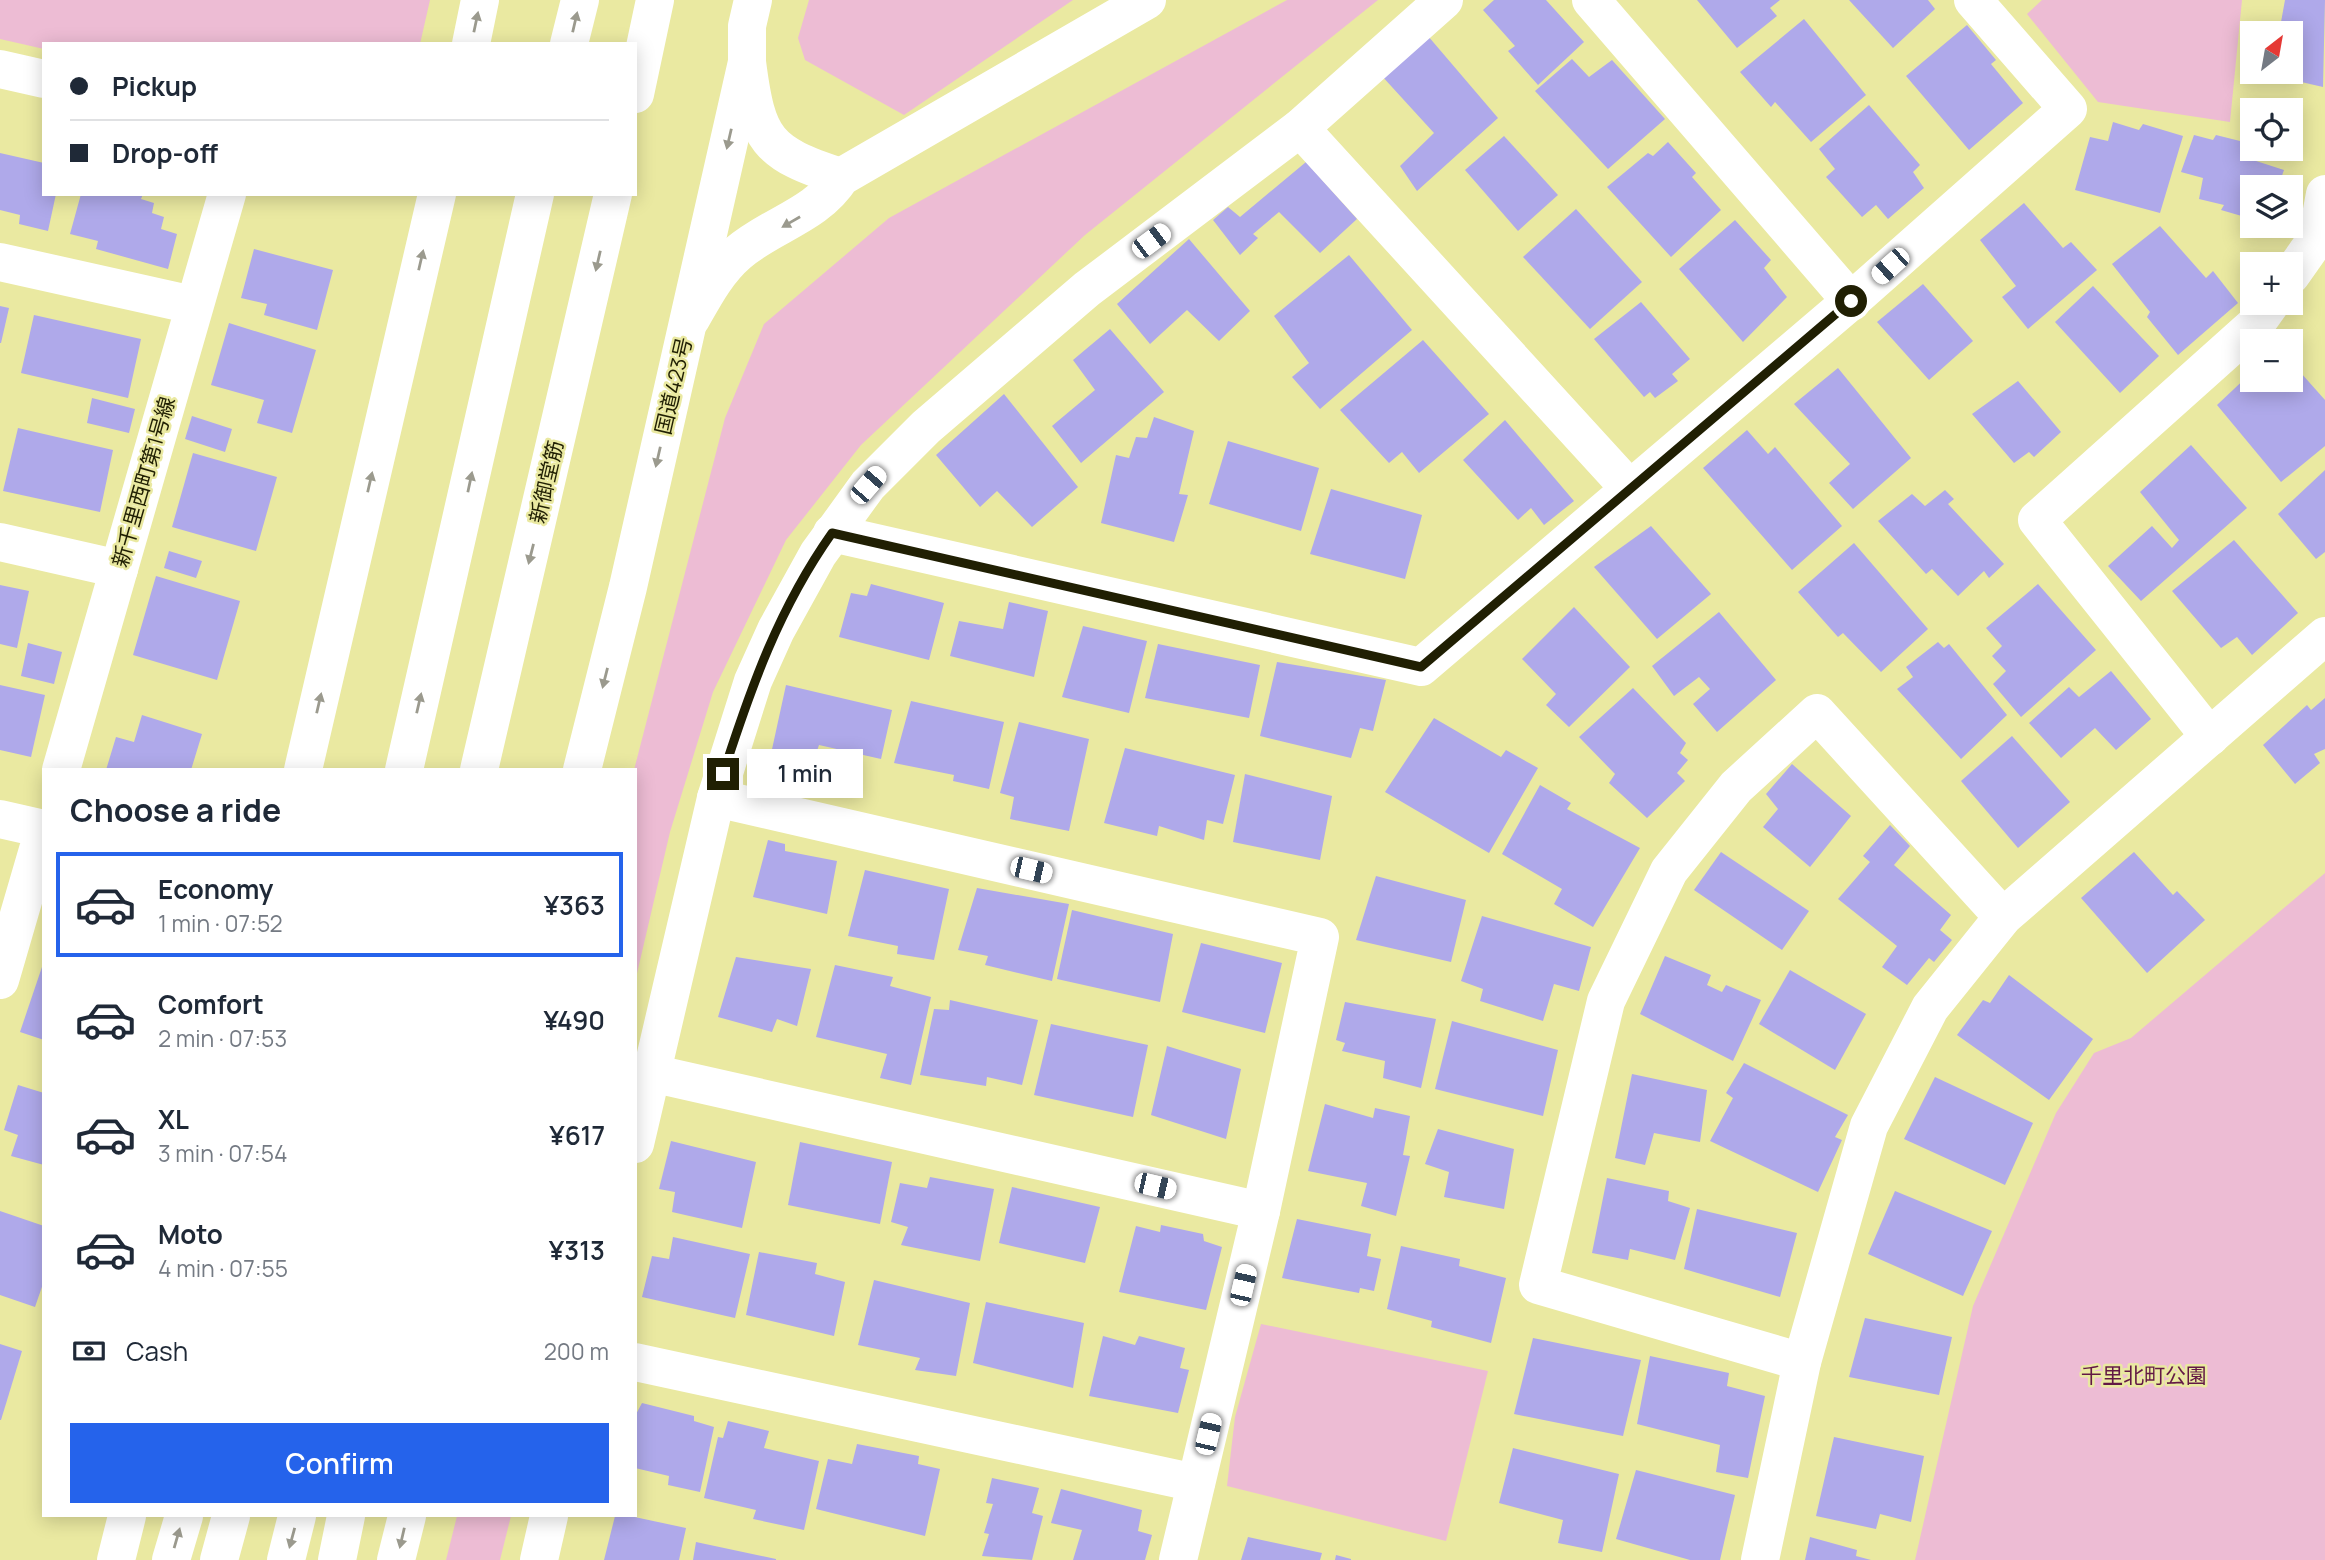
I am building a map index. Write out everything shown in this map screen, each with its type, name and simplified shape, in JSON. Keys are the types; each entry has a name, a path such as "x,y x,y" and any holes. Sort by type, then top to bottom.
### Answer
{"main road":[{"path":"471,42 480,0"},
{"path":"570,42 580,0"},
{"path":"637,85 655,0"},
{"name":"国道423号","path":"582,768 747,62 747,26 753,0"},
{"path":"687,328 703,298 728,262 740,251 812,210 831,193 841,177 1147,0"},
{"path":"637,1135 716,798 758,669 801,582 832,533 883,468 983,377 1087,289 1300,128 1444,0"},
{"path":"1591,0 1851,301"},
{"path":"832,533 1421,667 1851,301 2068,109 1973,0"},
{"path":"747,62 756,114 770,142 780,153 803,165 841,177"},
{"path":"0,69 42,79"},
{"path":"1300,128 1630,489"},
{"path":"2303,258 2317,238 2325,194"},
{"name":"新千里西町第1号線","path":"62,768 193,304 226,196"},
{"path":"303,768 437,196"},
{"path":"404,768 535,196"},
{"name":"新御堂筋","path":"479,768 613,196"},
{"path":"0,262 193,304"},
{"path":"2210,737 2037,520 2256,324 2262,315"},
{"path":"0,542 120,569"},
{"path":"1760,1560 1802,1362 1869,1126 1930,1008 2003,917 2325,636"},
{"path":"1802,1362 1538,1285 1606,1001 1669,871 1735,787 1817,713 2003,917"},
{"path":"716,798 1320,937 1261,1210 1178,1560"},
{"path":"0,819 42,829"},
{"path":"0,980 42,836"},
{"path":"651,1073 1261,1210"},
{"path":"637,1362 1196,1483"},
{"path":"116,1560 127,1517"},
{"path":"171,1560 184,1517"},
{"path":"219,1560 230,1517"},
{"path":"286,1560 297,1517"},
{"path":"337,1560 346,1517"},
{"path":"396,1560 407,1517"},
{"path":"539,1560 549,1517"}],"green space":[{"path":"0,0 430,0 420,42 42,42 42,49 0,39"},
{"path":"809,0 1073,0 904,115 805,60 798,38"},
{"path":"1287,0 1378,0 1085,235 861,445 786,540 713,692 670,832 637,973 637,768 635,768 725,418 764,324 889,218"},
{"path":"2042,0 2242,0 2230,122 2098,102 2027,14"},
{"name":"千里北町公園","path":"2325,873 2325,1560 1915,1560 1973,1306 2056,1113 2094,1053 2131,1038"},
{"path":"1261,1324 1488,1371 1446,1541 1227,1486 1235,1417"},
{"path":"457,1517 511,1517 500,1560 446,1560"}],"building":[{"path":"1494,0 1546,0 1584,42 1538,85 1508,51 1515,46 1483,10"},
{"path":"1697,0 1780,0 1770,8 1777,16 1737,48"},
{"path":"1849,0 1928,0 1935,9 1893,48"},
{"path":"2285,0 2325,0 2323,87 2303,82 2303,21 2281,21"},
{"path":"1804,19 1866,95 1811,142 1775,102 1771,107 1740,72"},
{"path":"1967,25 1996,60 1991,64 2023,103 1969,150 1906,76"},
{"path":"1428,36 1498,118 1417,191 1400,166 1434,133 1381,75"},
{"path":"1572,59 1589,77 1612,60 1665,119 1608,169 1535,91"},
{"path":"1869,105 1920,165 1913,172 1924,188 1888,219 1876,205 1862,217 1826,177 1835,169 1819,149"},
{"path":"2113,122 2139,130 2143,124 2183,136 2160,213 2075,190 2090,137 2108,141"},
{"path":"2194,135 2213,140 2216,135 2240,141 2240,161 2256,161 2284,170 2282,175 2240,175 2240,216 2221,210 2224,205 2199,199 2203,178 2181,172"},
{"path":"1504,136 1558,195 1518,231 1465,170"},
{"path":"1668,142 1696,173 1692,177 1721,210 1671,257 1607,187 1648,153 1653,156"},
{"path":"0,153 42,163 42,196 56,196 48,231 19,224 20,215 0,210"},
{"path":"1306,162 1357,219 1320,253 1279,212 1253,234 1258,238 1240,255 1213,220 1228,207 1240,217"},
{"path":"80,196 142,196 141,199 154,203 152,213 164,217 161,229 177,234 168,269 96,249 98,241 70,234"},
{"path":"2024,203 2063,248 2071,242 2097,270 2028,329 2002,297 2016,286 1980,240"},
{"path":"1576,209 1642,282 1590,329 1523,257"},
{"path":"1735,220 1771,260 1764,268 1787,297 1743,342 1679,269"},
{"path":"2160,226 2206,278 2213,271 2238,303 2178,355 2147,317 2150,312 2112,264"},
{"path":"1189,239 1250,311 1219,341 1187,310 1150,344 1117,304"},
{"path":"254,249 333,270 317,330 264,315 267,304 241,298"},
{"path":"1349,255 1412,330 1320,409 1292,377 1309,363 1274,316"},
{"path":"1923,284 1973,341 1929,380 1877,322"},
{"path":"2093,286 2159,356 2120,393 2055,322"},
{"path":"1641,302 1690,359 1672,374 1678,381 1655,398 1650,392 1644,397 1594,339"},
{"path":"0,306 9,308 1,343 0,343"},
{"path":"34,315 141,339 128,398 21,373"},
{"path":"229,323 316,350 292,433 257,423 264,400 211,385"},
{"path":"1110,329 1164,392 1081,463 1052,426 1095,390 1073,360"},
{"path":"1423,340 1489,414 1419,473 1402,452 1389,463 1340,410"},
{"path":"1838,368 1911,458 1853,509 1829,483 1850,464 1794,404"},
{"path":"2303,375 2325,400 2325,446 2281,482 2217,405 2240,383 2240,392 2303,392"},
{"path":"2018,381 2061,432 2034,457 2029,452 2014,463 1972,414"},
{"path":"1004,394 1078,487 1032,527 997,491 980,507 936,455"},
{"path":"92,398 135,409 129,433 87,423"},
{"path":"192,416 232,429 225,452 185,439"},
{"path":"1154,417 1194,431 1179,494 1188,495 1174,542 1101,523 1116,455 1129,458 1136,437 1147,438"},
{"path":"1505,420 1574,501 1544,525 1531,508 1518,520 1463,460"},
{"path":"18,428 113,450 100,512 3,491"},
{"path":"1747,430 1768,454 1775,447 1842,526 1792,570 1703,468"},
{"path":"1228,441 1319,468 1301,531 1209,504"},
{"path":"2191,445 2247,508 2141,601 2108,566 2152,526 2172,548 2179,540 2140,492"},
{"path":"193,453 277,477 256,551 172,527"},
{"path":"2325,470 2325,552 2316,559 2278,514"},
{"path":"1331,489 1422,515 1405,579 1310,554"},
{"path":"1945,490 1954,499 1948,504 2004,564 1989,578 1984,571 1958,596 1932,569 1926,574 1878,521 1912,494 1925,506"},
{"path":"1651,526 1711,594 1657,639 1594,567"},
{"path":"2234,540 2298,613 2252,655 2237,637 2221,648 2172,591"},
{"path":"1854,543 1928,629 1881,672 1843,633 1838,637 1798,592"},
{"path":"169,551 202,561 196,578 164,568"},
{"path":"156,576 240,601 217,680 133,655"},
{"path":"871,584 944,603 929,660 839,637 851,593 867,596"},
{"path":"2038,584 2096,650 2021,717 1993,684 2006,671 1992,656 2002,646 1986,628"},
{"path":"0,585 29,591 17,648 0,644"},
{"path":"1009,602 1048,611 1034,677 950,656 959,621 1003,629"},
{"path":"1574,607 1630,667 1569,727 1546,705 1556,694 1522,659"},
{"path":"1719,612 1776,680 1717,732 1693,704 1710,689 1699,677 1674,696 1652,666"},
{"path":"1083,626 1147,641 1129,713 1062,697"},
{"path":"1938,642 1944,648 1949,644 2007,715 1961,759 1897,689 1913,677 1906,667"},
{"path":"28,643 62,652 54,684 21,676"},
{"path":"1158,644 1260,665 1249,718 1145,698"},
{"path":"1277,662 1386,680 1373,731 1360,728 1351,758 1260,736"},
{"path":"2111,671 2151,719 2116,750 2095,728 2061,758 2029,723 2069,687 2079,697"},
{"path":"0,685 45,695 31,757 0,750"},
{"path":"786,685 892,710 881,759 819,745 810,772 769,763"},
{"path":"1633,688 1686,743 1680,753 1688,760 1677,773 1685,781 1647,818 1609,783 1615,774 1579,737"},
{"path":"2325,698 2325,749 2314,754 2320,763 2295,784 2263,745 2307,705 2311,710"},
{"path":"911,701 1004,722 989,789 953,781 954,775 894,763"},
{"path":"142,715 202,734 192,768 107,768 116,737 134,742"},
{"path":"1434,718 1501,757 1506,750 1538,768 1489,853 1385,792"},
{"path":"1019,722 1089,739 1069,831 1010,819 1014,797 1000,793"},
{"path":"2012,736 2070,802 2018,848 1961,781"},
{"path":"1125,748 1235,775 1223,824 1207,820 1204,840 1159,826 1157,836 1104,823"},
{"path":"1792,764 1851,816 1810,867 1763,827 1778,809 1766,794"},
{"path":"1245,774 1332,796 1320,860 1233,842"},
{"path":"1540,785 1571,803 1567,809 1640,848 1593,927 1554,904 1562,889 1502,854"},
{"path":"1890,825 1910,846 1894,865 1951,915 1940,930 1952,940 1934,962 1929,958 1907,985 1882,967 1897,946 1838,899 1870,862 1863,856"},
{"path":"768,840 785,844 785,851 837,861 827,914 753,897"},
{"path":"1721,852 1809,911 1782,950 1694,890"},
{"path":"2134,852 2173,895 2177,891 2205,920 2147,973 2081,898"},
{"path":"865,870 949,889 934,960 897,954 898,946 848,936"},
{"path":"1376,876 1466,900 1451,962 1356,940"},
{"path":"977,888 1069,904 1052,981 985,965 988,956 958,950"},
{"path":"1072,910 1173,934 1160,1002 1057,979"},
{"path":"1482,916 1591,947 1579,991 1554,984 1543,1021 1480,1001 1483,989 1461,981"},
{"path":"1201,943 1282,963 1265,1033 1182,1012"},
{"path":"1665,956 1711,975 1707,985 1722,992 1726,985 1761,1000 1733,1061 1640,1014"},
{"path":"736,957 811,969 797,1026 777,1019 772,1032 718,1017"},
{"path":"835,965 893,977 890,986 931,997 911,1085 880,1078 887,1054 816,1037"},
{"path":"42,967 42,1039 20,1032"},
{"path":"1790,970 1866,1014 1835,1070 1759,1024"},
{"path":"2009,975 2093,1039 2049,1100 1957,1035 1983,1000 1990,1003"},
{"path":"950,1000 1038,1020 1022,1085 987,1077 986,1086 920,1075 934,1009 949,1010"},
{"path":"1345,1002 1436,1019 1421,1088 1383,1078 1385,1061 1342,1051 1345,1043 1336,1040"},
{"path":"1452,1021 1558,1050 1543,1116 1435,1089"},
{"path":"1051,1024 1148,1045 1133,1117 1034,1095"},
{"path":"1167,1046 1241,1069 1226,1139 1151,1115"},
{"path":"1744,1063 1848,1115 1835,1137 1842,1140 1818,1192 1710,1141 1733,1098 1726,1093"},
{"path":"1632,1074 1707,1090 1700,1142 1654,1133 1645,1165 1615,1158"},
{"path":"1935,1077 2033,1123 2005,1185 1904,1139"},
{"path":"18,1085 42,1092 42,1164 11,1156 18,1135 4,1130"},
{"path":"1325,1104 1373,1118 1375,1108 1410,1116 1403,1155 1410,1156 1396,1216 1361,1206 1367,1183 1308,1171"},
{"path":"1438,1129 1514,1149 1504,1209 1444,1197 1449,1172 1425,1164"},
{"path":"671,1141 756,1162 742,1228 672,1212 675,1192 659,1189"},
{"path":"800,1142 892,1162 880,1224 788,1205"},
{"path":"930,1177 994,1189 980,1261 901,1245 908,1227 891,1222 900,1183 927,1188"},
{"path":"1607,1178 1669,1191 1668,1201 1690,1208 1675,1260 1630,1249 1628,1260 1592,1253"},
{"path":"1012,1187 1100,1207 1085,1263 999,1243"},
{"path":"1895,1191 1992,1231 1963,1296 1868,1254"},
{"path":"1697,1209 1797,1233 1780,1297 1684,1269"},
{"path":"0,1211 42,1225 42,1287 35,1307 0,1295"},
{"path":"1297,1219 1371,1234 1367,1256 1381,1259 1374,1291 1360,1288 1359,1293 1282,1278"},
{"path":"1161,1225 1203,1234 1204,1241 1222,1247 1206,1310 1119,1292 1136,1226 1160,1232"},
{"path":"673,1237 750,1254 735,1318 642,1297 652,1256 669,1259"},
{"path":"1401,1246 1460,1259 1459,1266 1506,1278 1491,1343 1431,1327 1432,1321 1387,1309"},
{"path":"759,1252 817,1263 815,1274 845,1282 834,1336 746,1315"},
{"path":"874,1280 970,1303 956,1376 915,1370 920,1358 858,1345"},
{"path":"986,1302 1084,1323 1073,1388 973,1363"},
{"path":"1865,1318 1952,1337 1939,1395 1849,1377"},
{"path":"1103,1336 1135,1345 1139,1336 1185,1348 1180,1368 1189,1370 1178,1413 1089,1396"},
{"path":"1533,1338 1641,1360 1623,1436 1514,1414"},
{"path":"0,1344 22,1351 1,1420 0,1420"},
{"path":"1650,1356 1729,1373 1727,1386 1765,1396 1748,1478 1716,1472 1720,1445 1637,1424"},
{"path":"642,1403 694,1416 694,1421 714,1427 700,1492 668,1485 669,1476 637,1468 637,1412"},
{"path":"728,1421 769,1431 764,1448 819,1461 804,1530 753,1519 756,1510 704,1498 718,1437 723,1438"},
{"path":"1834,1437 1924,1456 1911,1522 1880,1514 1876,1529 1816,1516"},
{"path":"857,1444 919,1456 918,1464 940,1469 925,1536 816,1509 828,1459 852,1464"},
{"path":"1513,1448 1619,1474 1602,1552 1558,1543 1563,1520 1499,1503"},
{"path":"1636,1470 1735,1495 1720,1560 1690,1560 1616,1539"},
{"path":"992,1478 1039,1488 1032,1513 1043,1516 1032,1560 982,1556 989,1534 984,1533 993,1504 986,1503"},
{"path":"1061,1489 1142,1510 1138,1531 1152,1535 1145,1560 1073,1560 1082,1530 1051,1523"},
{"path":"615,1517 635,1517 686,1528 679,1560 604,1560"},
{"path":"1248,1537 1322,1553 1320,1560 1241,1560"},
{"path":"1810,1537 1857,1550 1856,1556 1871,1560 1805,1560"},
{"path":"696,1542 776,1559 776,1560 693,1560"},
{"path":"1336,1555 1351,1559 1351,1560 1335,1560"}],"route":[{"path":"723,774 763,658 801,582 832,533 1421,667 1851,301"}]}
